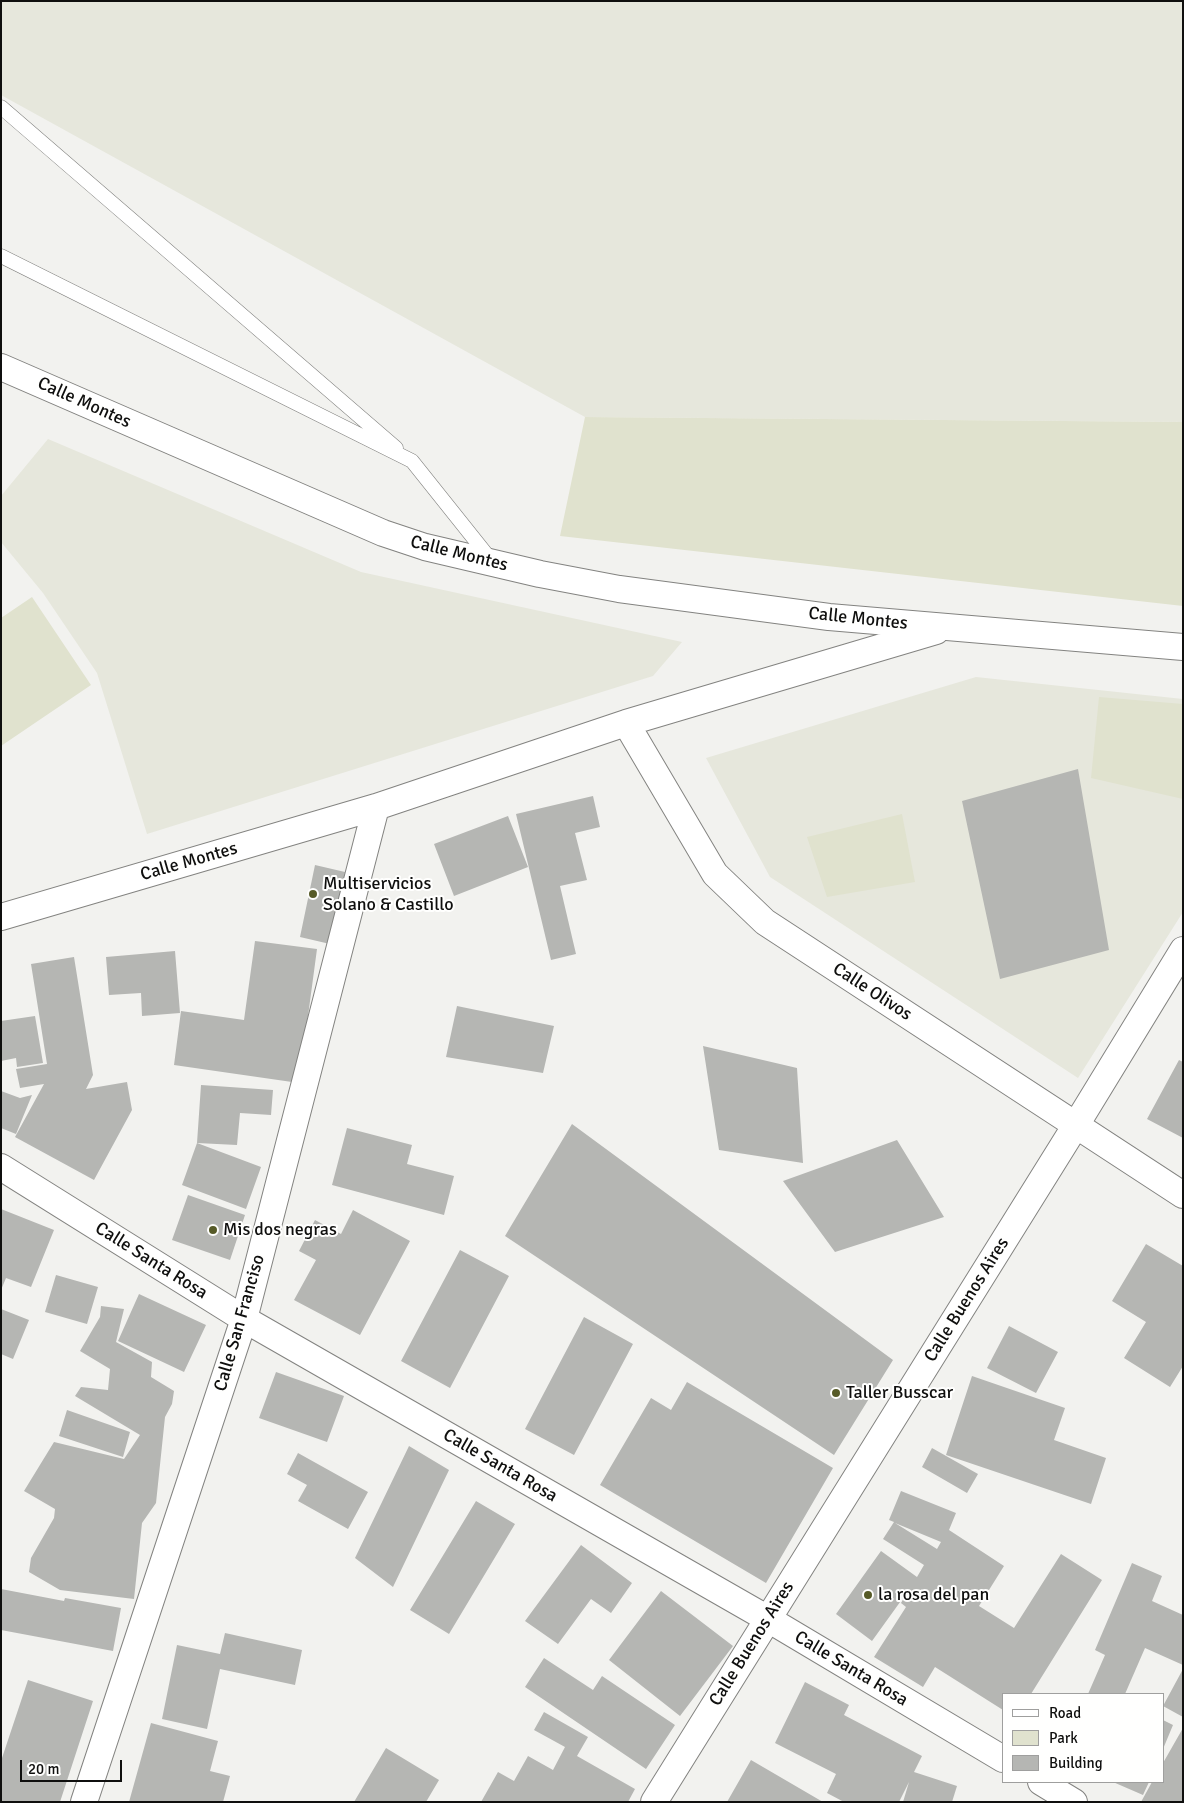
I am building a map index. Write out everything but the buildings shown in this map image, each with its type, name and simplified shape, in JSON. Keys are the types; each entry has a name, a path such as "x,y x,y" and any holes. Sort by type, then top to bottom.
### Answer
{"street":[{"name":"Calle Montes","path":"1,367 383,533 425,547 540,574 619,589 829,617 1183,647"},
{"name":"Calle Montes","path":"1,917 376,807 626,723 948,627"},
{"name":"Calle Olivos","path":"626,723 715,874 765,922 1183,1195"},
{"name":"Calle San Franciso","path":"84,1802 244,1319 376,807"},
{"name":"Calle Buenos Aires","path":"654,1802 1183,950"},
{"name":"Calle Santa Rosa","path":"1,1167 244,1319 768,1619 1002,1758"},
{"path":"1043,1783 1074,1802"}],"lane":[{"path":"1,107 412,462 493,562"},
{"path":"1,256 412,462"}],"shaded area":[{"path":"1,1 1183,1 1183,422 585,417 1,95"},
{"path":"48,439 361,572 682,642 653,676 147,834 97,673 43,593 1,542 1,496"},
{"path":"976,677 1183,699 1183,912 1078,1078 770,877 706,758"}],"green space":[{"path":"585,417 1183,422 1183,606 560,536"},
{"path":"32,597 91,685 1,746 1,618"},
{"path":"1099,697 1183,704 1183,799 1091,778"},
{"path":"902,814 915,882 827,897 807,837"}],"place":[{"name":"Multiservicios Solano & Castillo","path":"313,894"},
{"name":"Mis dos negras","path":"213,1230"},
{"name":"Taller Busscar","path":"836,1393"},
{"name":"la rosa del pan","path":"868,1595"}]}
